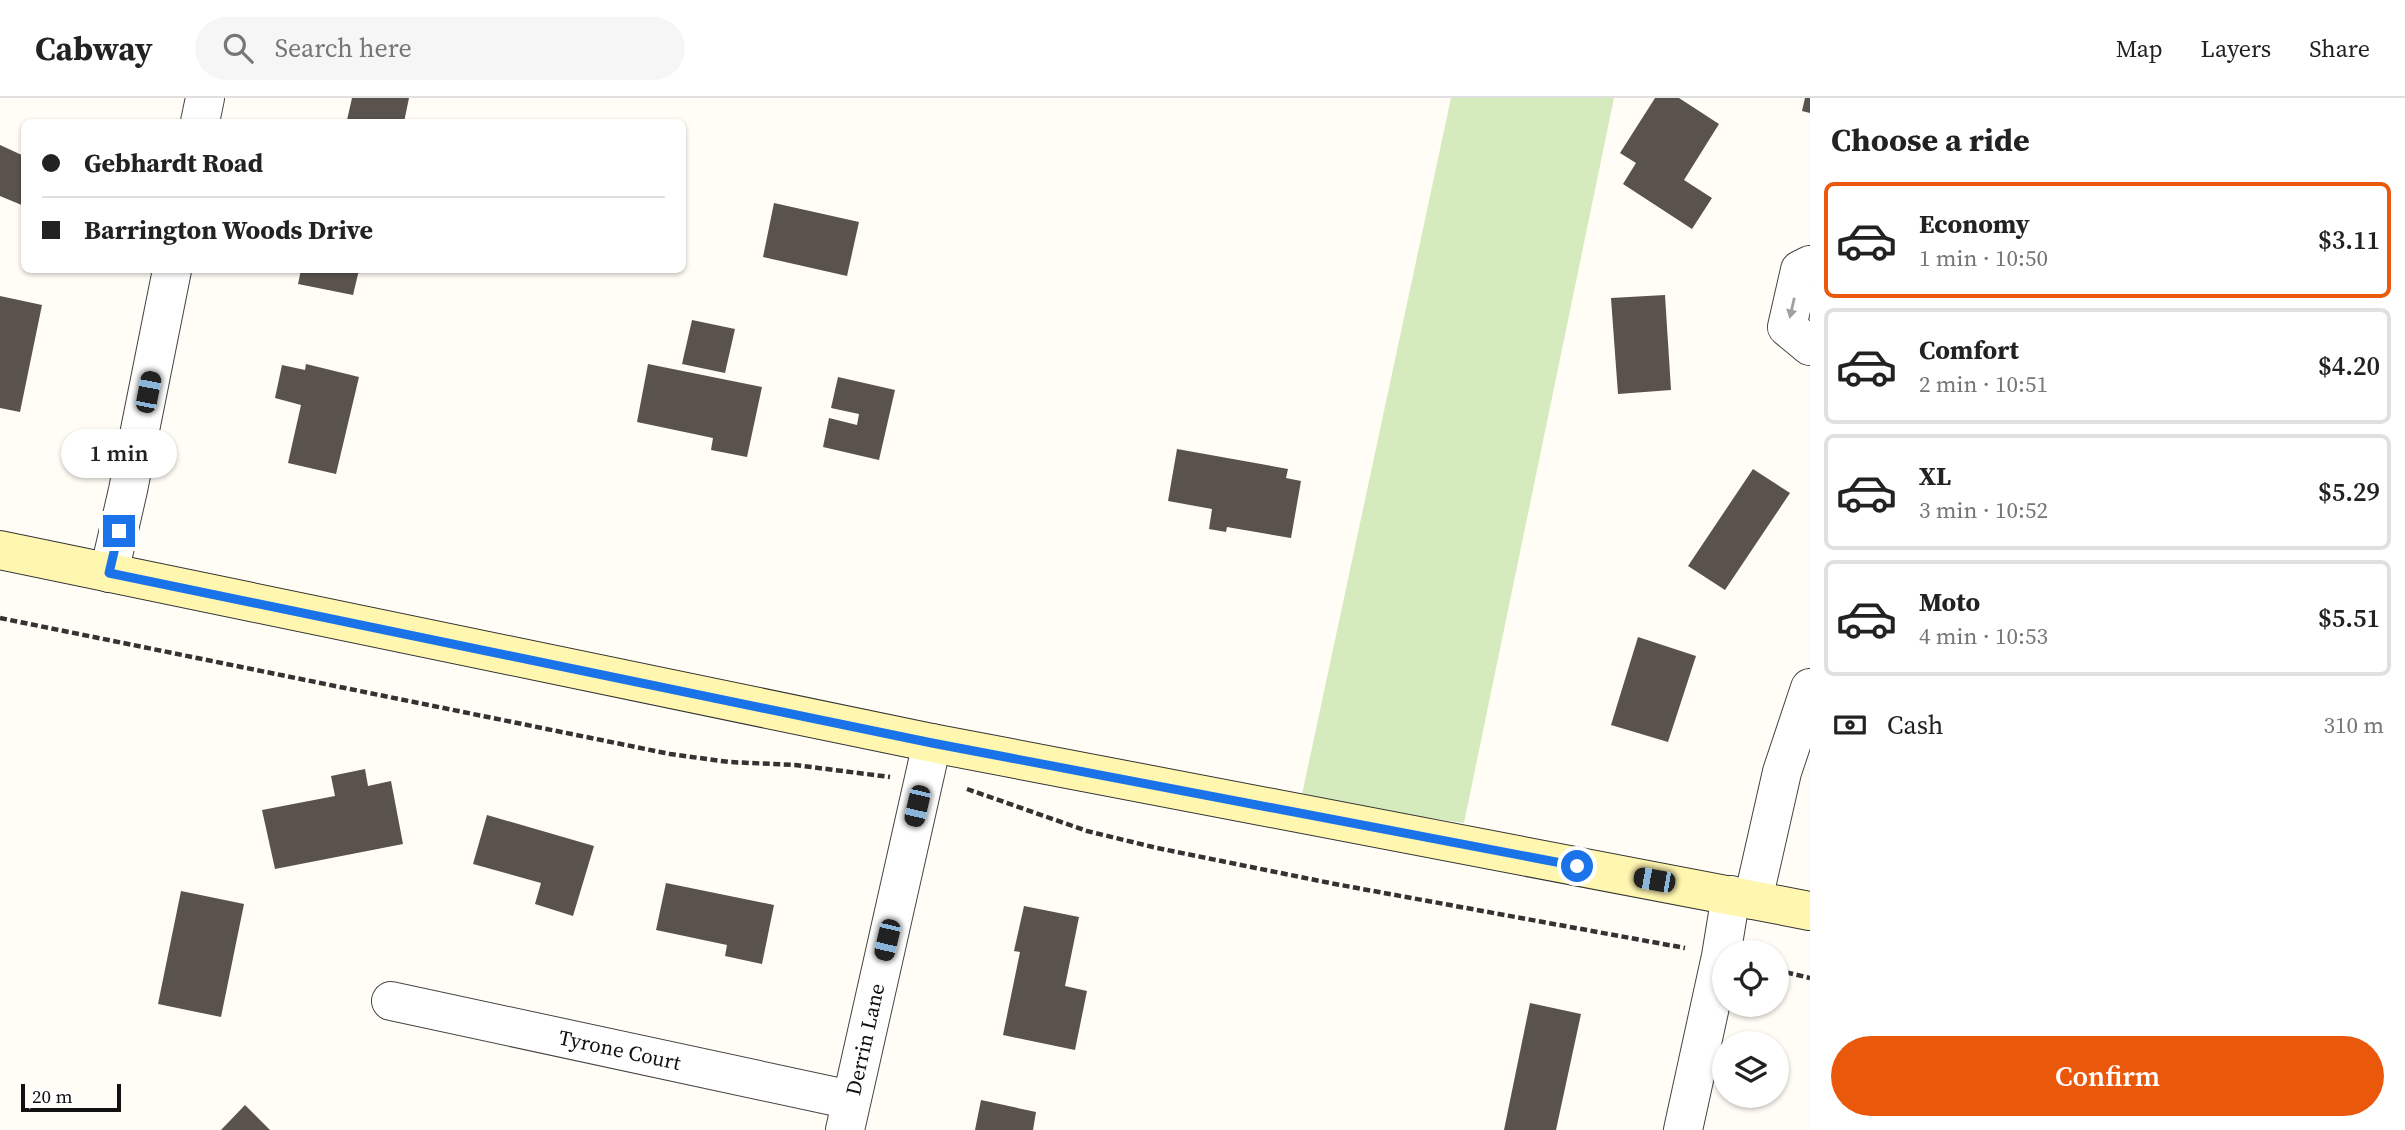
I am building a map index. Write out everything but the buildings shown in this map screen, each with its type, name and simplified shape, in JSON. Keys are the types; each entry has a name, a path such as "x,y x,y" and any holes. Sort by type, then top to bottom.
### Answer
{"street":[{"path":"202,119 205,98"},
{"path":"1810,265 1800,270 1787,327 1810,346"},
{"path":"109,573 171,273"},
{"path":"0,550 932,743 1810,911"},
{"path":"1727,940 1810,688"},
{"name":"Derrin Lane","path":"848,1115 932,743"},
{"path":"1683,1130 1712,997"},
{"name":"Tyrone Court","path":"391,1000 848,1115"}],"path":[{"path":"0,618 670,754 729,762 795,765 871,776 923,779 956,786 1063,823 1157,848 1712,954"},
{"path":"1789,973 1810,978"}],"green space":[{"path":"1451,98 1614,98 1464,823 1301,799"}],"route":[{"path":"119,531 109,573 932,743 1577,866"}]}
